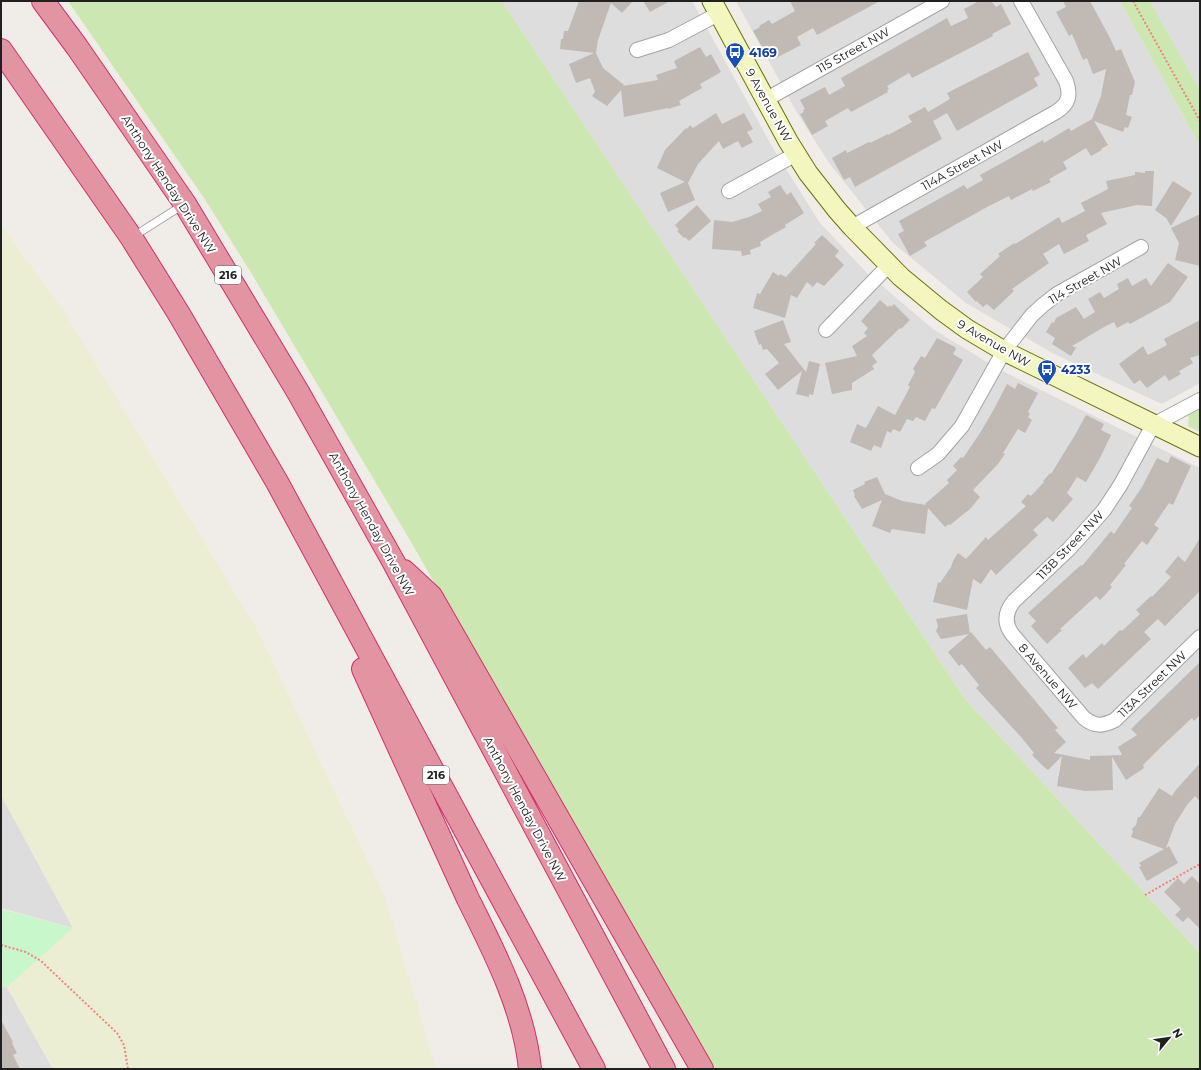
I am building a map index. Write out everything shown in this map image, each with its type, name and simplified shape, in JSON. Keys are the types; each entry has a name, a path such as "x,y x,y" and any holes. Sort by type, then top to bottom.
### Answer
{"highway":[{"name":"Anthony Henday Drive NW","path":"43,1 185,204 298,392 393,561 664,1069"},
{"name":"216","path":"1,50 131,237 183,321 277,482 594,1069"},
{"path":"277,482 485,933 517,1006 530,1069"},
{"path":"393,561 432,596 702,1069"}],"street":[{"name":"115 Street NW","path":"765,100 942,1"},
{"name":"114A Street NW","path":"852,227 1056,112 1065,105 1069,99 1066,81 1021,1"},
{"name":"9 Avenue NW","path":"637,50 669,40 715,8 796,154 822,192 888,266 941,310 973,333 1004,351 1200,447"},
{"name":"9 Avenue NW","path":"729,191 796,154"},
{"name":"114 Street NW","path":"918,468 938,454 962,426 1004,351 1028,320 1050,299 1141,247"},
{"path":"826,330 888,266"},
{"path":"1153,425 1200,400"},
{"name":"113B Street NW","path":"1006,618 1009,607 1014,601 1069,549 1104,510 1121,484 1153,425"},
{"name":"8 Avenue NW","path":"1006,618 1012,634 1084,718 1094,724 1100,725"},
{"name":"113A Street NW","path":"1100,725 1114,720 1200,637"}],"lane":[{"path":"131,237 185,204"}],"path":[{"path":"1133,1 1200,121"},
{"path":"1145,895 1200,864"},
{"path":"1,945 26,952 41,961 117,1033 124,1045 128,1069"}],"shaded area":[{"path":"502,1 692,1 774,150 820,223 867,273 933,329 1000,370 1200,468 1200,953 965,699"},
{"path":"736,1 1120,1 1200,146 1200,383 1162,404 1054,354 966,303 893,243 829,163 796,111"},
{"path":"1150,1 1200,1 1200,90"},
{"path":"1,795 73,928 1,908"},
{"path":"1,986 7,987 53,1069 1,1069"}],"green space":[{"path":"68,1 502,1 965,699 1200,953 1200,1069 711,1069 414,547 250,271 204,198"},
{"path":"1120,1 1150,1 1200,90 1200,146"},
{"path":"1,225 62,308 258,631 385,897 436,1069 53,1069 7,987 73,928 1,795"},
{"path":"1200,409 1200,432 1188,426 1189,414"},
{"path":"1,909 73,928 7,987 1,986"}],"building":[{"path":"579,1 633,1 622,13 611,3 598,40 596,53 603,68 624,85 623,86 658,80 656,75 677,68 674,61 700,47 706,57 711,54 721,72 700,84 702,88 679,101 681,105 668,109 624,117 621,90 607,106 592,96 595,92 590,78 576,83 569,64 594,53 560,49 564,31 568,31"},
{"path":"643,1 670,1 650,12"},
{"path":"790,1 880,1 817,35 813,28 797,37 801,45 776,58 772,51 770,52 769,50 765,52 753,31 769,20 772,24 795,11"},
{"path":"979,1 991,1 996,7 1001,4 1011,24 992,34 993,36 912,78 909,73 887,86 889,89 887,90 888,92 851,112 848,108 825,121 828,126 812,135 800,114 804,112 803,110 805,109 800,100 825,87 829,95 845,86 841,78 947,18 951,26 968,18 964,9"},
{"path":"1063,1 1090,1 1116,51 1121,49 1135,82 1132,95 1130,95 1126,115 1132,117 1128,128 1125,127 1123,132 1094,121 1108,145 1101,149 1102,150 1091,156 1086,148 1063,162 1067,169 1049,179 1051,182 1033,191 1032,189 1011,200 1009,196 989,206 924,242 927,246 910,256 898,234 904,231 899,221 964,185 967,189 983,180 980,175 1043,140 1044,143 1069,128 1071,131 1092,119 1101,96 1106,69 1093,74 1087,58 1083,60 1072,34 1069,36 1056,12 1066,7"},
{"path":"1028,52 1040,75 1034,78 1038,86 957,131 947,113 933,121 942,139 855,187 850,177 844,180 832,158 846,150 847,153 869,142 870,143 888,135 912,122 908,116 925,107 928,112 950,99 947,93"},
{"path":"716,113 722,124 744,113 753,129 747,132 753,142 742,148 738,141 723,149 719,141 698,164 688,183 695,200 668,212 660,193 685,182 657,168 665,150 690,125 693,128"},
{"path":"1145,171 1154,171 1152,206 1137,205 1101,213 1107,224 1086,235 1089,241 1064,254 1059,244 1043,254 1049,263 1012,289 1014,291 994,310 987,304 983,307 967,292 983,277 980,274 1000,256 998,254 1014,243 1015,244 1059,217 1062,223 1085,211 1081,203 1108,189 1106,181 1135,175 1135,172 1145,173"},
{"path":"1173,181 1192,193 1171,226 1166,218 1155,210"},
{"path":"780,185 787,195 791,192 804,213 785,225 786,227 760,242 761,246 750,250 751,254 742,256 741,251 712,249 714,220 732,222 762,211 758,204 771,197 768,192"},
{"path":"697,205 711,221 689,241 677,231 679,230 675,225"},
{"path":"1200,214 1200,266 1175,260 1179,243 1171,228"},
{"path":"822,235 839,251 835,256 844,265 824,286 817,282 813,287 807,282 797,298 791,295 785,318 753,308 757,293 760,294 773,272 779,276 780,274 786,277 816,244 814,243"},
{"path":"1168,263 1188,277 1170,302 1130,324 1128,322 1117,328 1114,322 1104,327 1072,346 1076,348 1071,356 1052,344 1055,338 1046,332 1052,322 1054,323 1056,318 1076,307 1084,319 1095,312 1088,299 1100,292 1104,298 1119,289 1117,284 1128,278 1132,286 1146,278 1151,286"},
{"path":"880,300 888,307 890,305 891,307 894,304 910,320 872,355 877,362 872,366 874,369 852,383 852,390 832,394 825,363 857,356 852,346 867,336 864,333 868,328 861,321"},
{"path":"783,320 791,342 784,344 806,372 809,361 820,364 813,395 809,394 809,397 796,394 802,371 778,390 765,374 779,363 767,349 763,350 761,344 759,345 754,331"},
{"path":"1200,320 1200,355 1190,358 1193,363 1179,371 1181,374 1169,381 1165,375 1147,388 1140,380 1134,384 1119,364 1143,346 1148,355 1167,345 1164,339"},
{"path":"937,338 955,347 956,349 953,354 963,360 935,409 932,408 925,421 916,417 913,421 907,419 900,432 893,429 891,433 887,431 881,448 874,445 871,451 850,442 857,424 866,428 878,406 895,415 910,387 908,385 915,372 913,369 921,356 925,358"},
{"path":"1018,383 1038,393 1028,412 1030,414 1028,417 1032,420 1025,433 1018,429 998,464 973,490 980,497 970,509 950,525 949,524 945,527 928,508 925,534 892,529 890,533 872,526 882,500 862,509 854,496 853,490 865,484 864,482 877,477 885,494 902,501 926,505 925,504 949,483 947,480 957,470 953,466 961,457 963,458 980,433 1007,384 1015,389"},
{"path":"1086,415 1104,424 1101,430 1111,435 1086,482 1077,477 1067,493 1073,499 1053,522 1047,517 1033,530 1038,535 996,575 991,569 981,584 973,579 967,610 933,602 938,582 940,583 951,567 958,553 966,559 986,537 988,540 1026,506 1021,502 1028,494 1031,496 1050,473 1051,474"},
{"path":"1171,456 1191,466 1173,505 1169,503 1154,525 1159,528 1147,545 1142,541 1124,564 1126,565 1110,585 1112,587 1106,594 1100,600 1096,596 1060,629 1062,630 1047,644 1031,626 1036,621 1028,613 1081,565 1082,566 1111,531 1114,534 1132,508 1129,506 1142,487 1157,458 1168,463"},
{"path":"1200,538 1200,591 1165,626 1158,619 1144,632 1151,639 1098,689 1092,683 1085,688 1068,668 1083,654 1086,658 1102,643 1104,646 1120,630 1122,631 1140,614 1136,610 1151,596 1152,597 1171,577 1165,572 1178,556 1185,562"},
{"path":"967,614 970,633 971,632 986,650 990,647 1058,728 1055,730 1066,742 1054,753 1090,760 1090,756 1122,755 1118,747 1137,735 1131,729 1200,662 1200,715 1194,721 1192,718 1143,765 1144,768 1126,780 1112,757 1113,790 1085,791 1057,786 1062,756 1048,770 1044,767 1032,755 1034,753 1021,737 976,688 979,685 962,664 959,666 948,652 969,634 941,639 936,631 938,626 936,619"},
{"path":"1200,763 1200,801 1195,796 1187,805 1175,824 1166,848 1169,846 1178,863 1147,881 1139,867 1141,866 1139,863 1164,849 1131,837 1133,832 1132,829 1136,825 1138,817 1140,817 1159,788 1172,796"},
{"path":"1192,876 1200,884 1200,929 1188,917 1183,922 1175,915 1181,909 1164,892 1178,878 1184,884"},
{"path":"1,1020 13,1042 12,1043 17,1053 13,1055 20,1069 1,1069"}],"place":[{"name":"4169","path":"735,69"},
{"name":"4233","path":"1047,386"}]}
